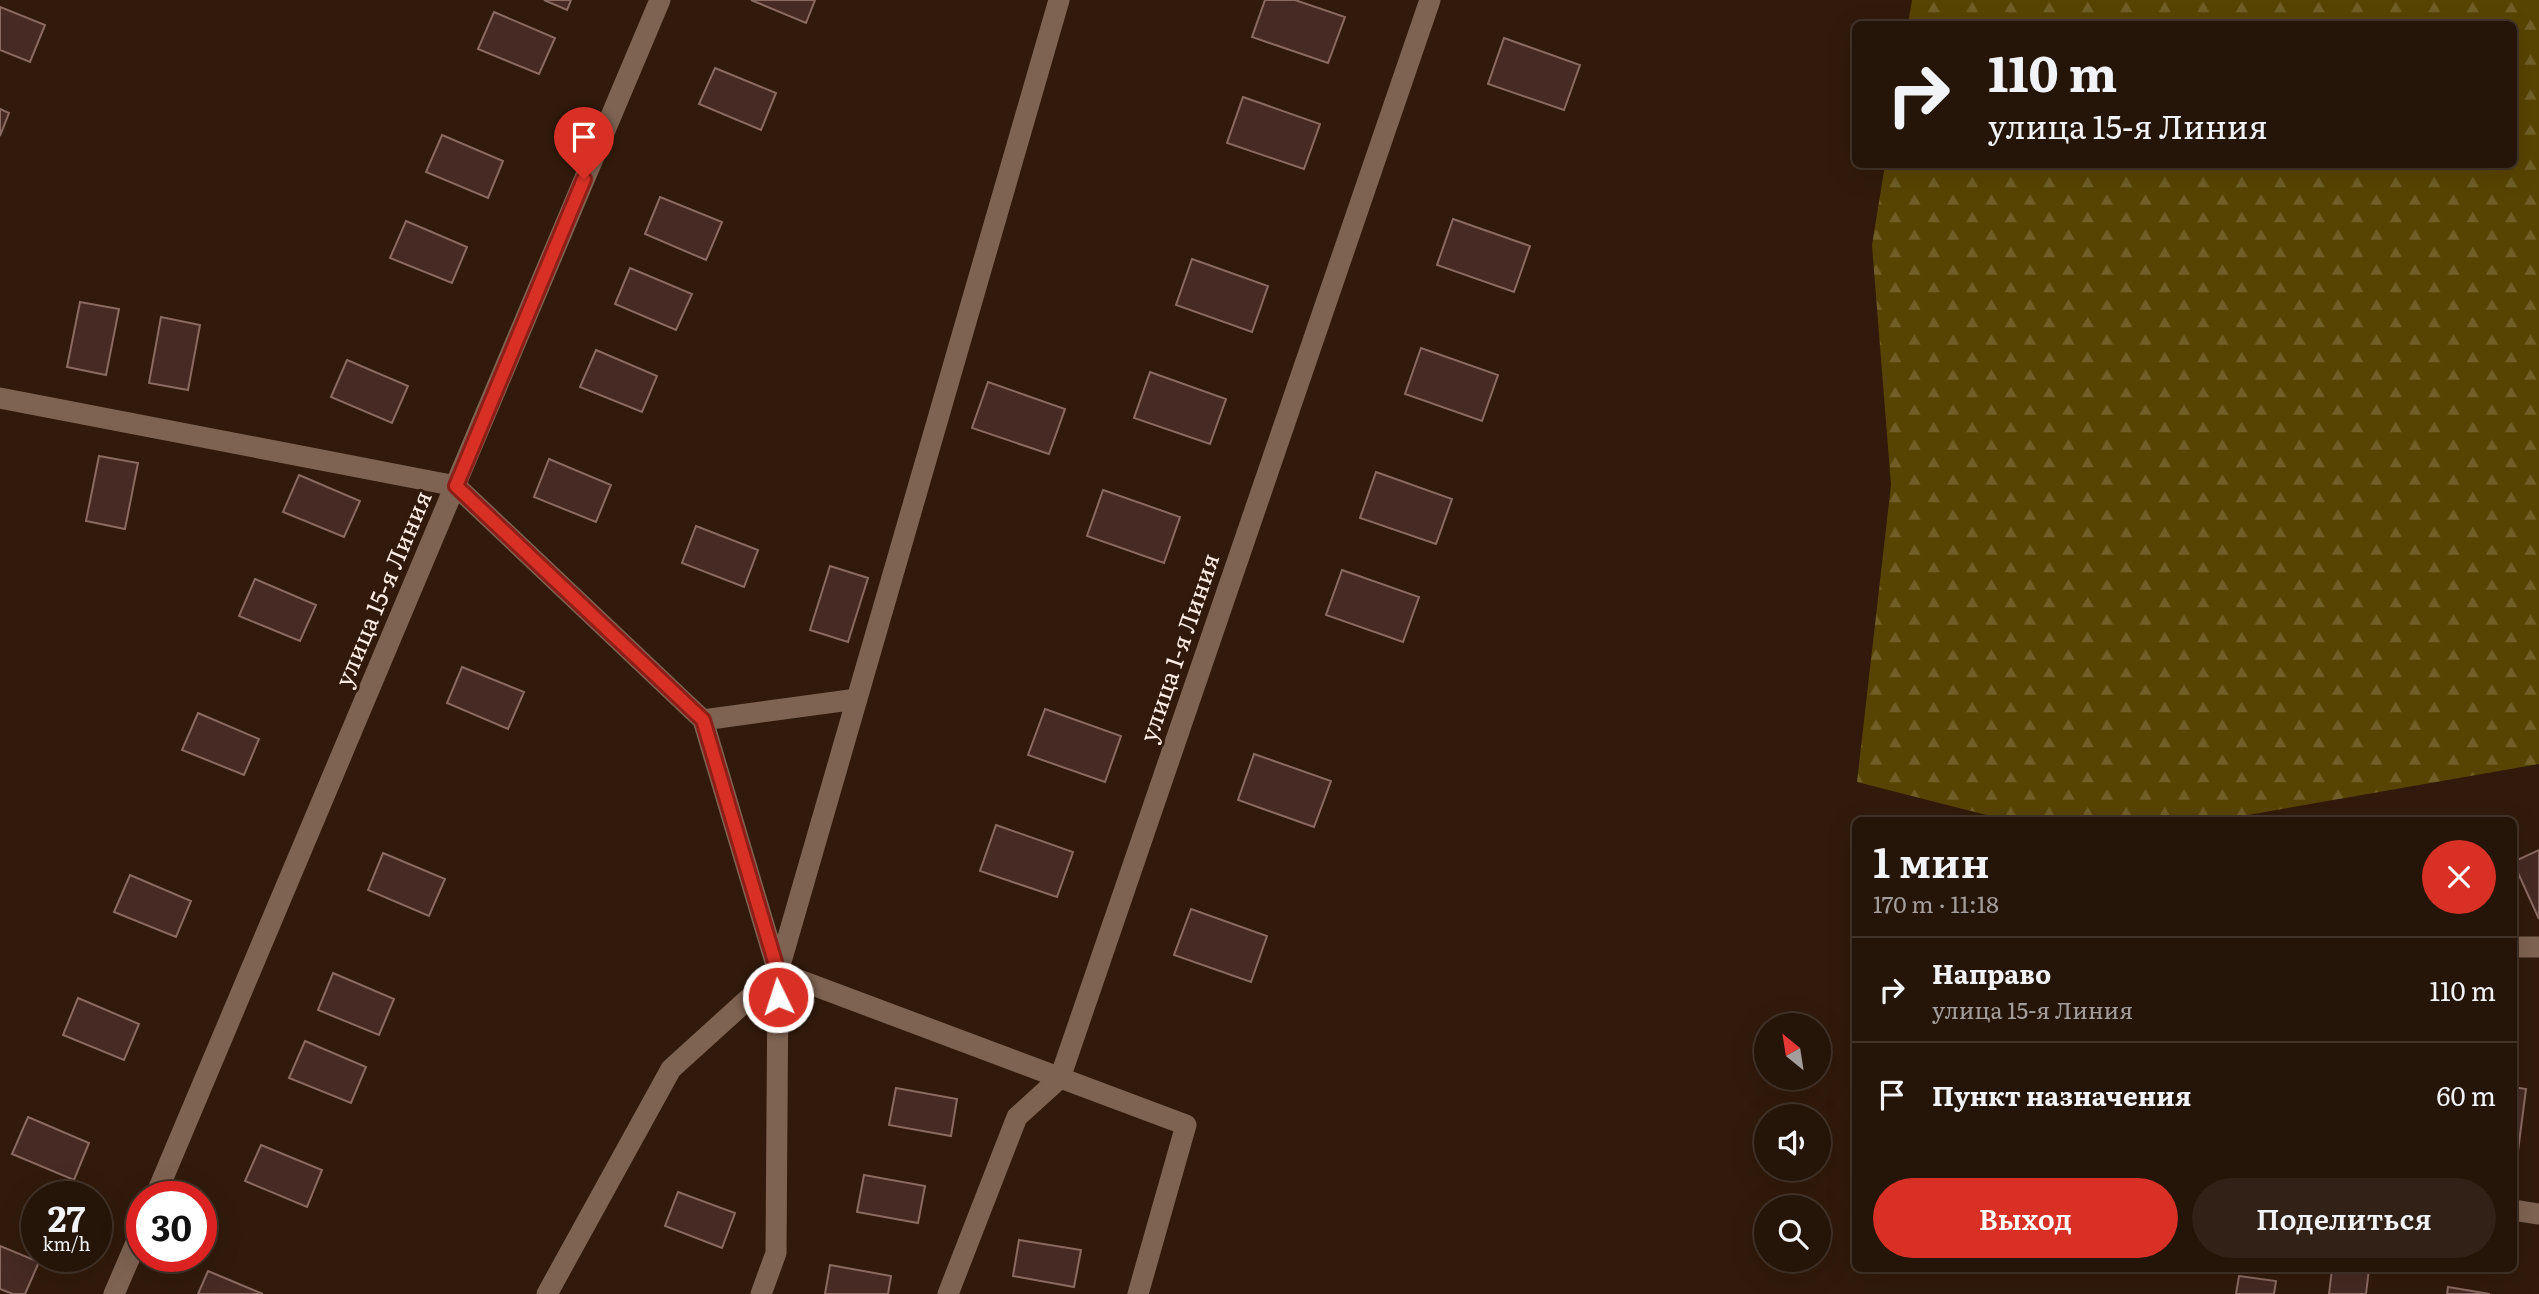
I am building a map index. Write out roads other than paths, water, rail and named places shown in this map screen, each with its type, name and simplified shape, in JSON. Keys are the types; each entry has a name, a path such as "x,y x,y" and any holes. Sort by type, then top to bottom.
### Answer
{"street":[{"name":"улица 15-я Линия","path":"162,1181 660,0"},
{"path":"761,1294 776,1253 778,972 1059,0"},
{"name":"улица 1-я Линия","path":"948,1294 1017,1118 1060,1078 1430,0"},
{"path":"0,398 456,486 703,720 778,972"},
{"path":"703,720 857,699"},
{"path":"2517,947 2539,947"},
{"path":"778,972 1186,1125 1138,1294"},
{"path":"547,1294 671,1069 778,972"},
{"path":"2517,1211 2539,1214"},
{"path":"114,1294 126,1266"}]}
